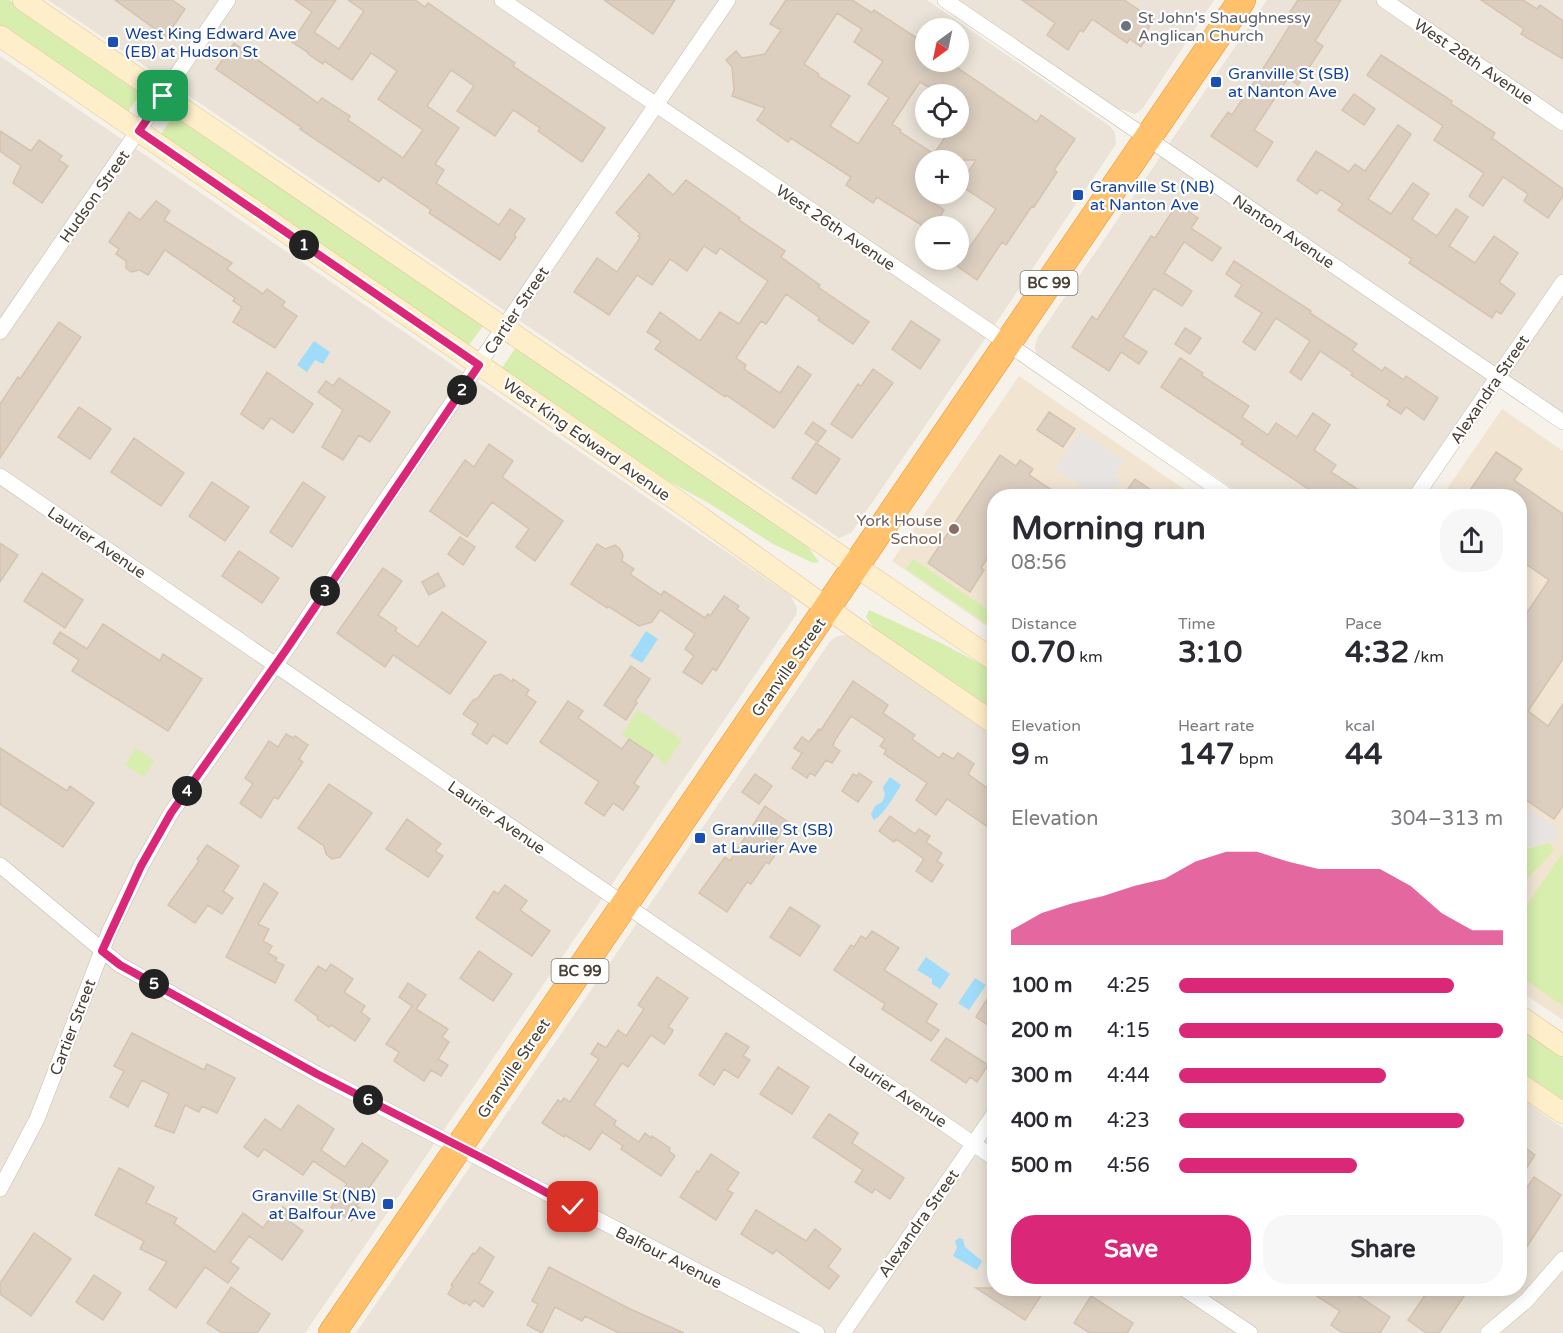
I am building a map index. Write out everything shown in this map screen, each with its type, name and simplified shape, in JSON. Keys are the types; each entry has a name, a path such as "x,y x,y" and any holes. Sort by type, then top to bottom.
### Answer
{"highway":[{"name":"Granville Street","path":"332,1333 1242,0"}],"main road":[{"path":"23,0 987,655"},
{"name":"West King Edward Avenue","path":"0,36 685,506 828,609 987,718"},
{"path":"1527,1021 1563,1046"},
{"path":"1527,1088 1563,1113"}],"street":[{"name":"Hudson Street","path":"0,332 228,0"},
{"name":"West 26th Avenue","path":"502,0 1218,489"},
{"name":"Cartier Street","path":"0,1189 37,1119 102,951 141,866 171,813 276,664 728,0"},
{"name":"Nanton Avenue","path":"945,0 1563,422"},
{"name":"West 28th Avenue","path":"1384,0 1563,123"},
{"name":"Alexandra Street","path":"1421,489 1563,282"},
{"name":"Laurier Avenue","path":"0,476 987,1153"},
{"name":"Balfour Avenue","path":"0,865 120,965 317,1074 817,1333"},
{"name":"Alexandra Street","path":"843,1333 987,1124"},
{"path":"1488,1333 1526,1301 1563,1259"},
{"path":"1195,1296 1250,1333"}],"shaded area":[{"path":"48,0 927,0 953,18 915,18 915,72 969,72 969,29 1110,126 1115,133 1116,144 851,533 839,538"},
{"path":"959,0 1214,0 1143,108 1135,114 1117,108"},
{"path":"1267,0 1563,0 1563,414 1497,369 1413,489 1234,489 1040,358 1035,347 1037,338"},
{"path":"0,56 791,596 797,608 796,615 305,1333 0,1333"},
{"name":"York House School","path":"1019,376 1184,489 987,489 987,626 892,561"},
{"path":"1502,409 1563,451 1563,1020 1527,996 1527,489 1447,489"},
{"path":"1080,431 1124,461 1114,476 1121,480 1115,489 1086,489 1055,469"},
{"path":"843,635 852,637 987,731 987,1296 1527,1296 1527,1103 1563,1128 1563,1333 356,1333 835,637"},
{"path":"1527,808 1555,826 1557,839 1527,847"}],"green space":[{"path":"0,0 9,0 142,91 128,112 0,26"},
{"path":"175,114 483,326 469,345 160,135"},
{"path":"516,347 808,547 819,562 813,563 773,544 707,502 653,473 502,368"},
{"path":"913,559 987,609 987,624 906,569"},
{"path":"869,610 987,667 987,708 878,633 866,617"},
{"path":"638,710 682,740 666,764 622,735"},
{"path":"136,748 154,761 144,777 125,765"},
{"path":"1549,843 1554,851 1527,879 1527,849"},
{"path":"1563,852 1563,1006 1527,981 1527,905"},
{"path":"1527,1033 1563,1058 1563,1102 1527,1077"}],"water":[{"path":"314,341 330,352 323,364 315,360 307,372 297,365"},
{"path":"646,631 658,639 642,663 630,656"},
{"path":"890,777 901,785 886,809 874,820 871,814 875,806 882,802 885,795 883,787"},
{"path":"926,957 950,974 940,989 932,984 932,979 917,970"},
{"path":"975,978 986,985 969,1010 958,1003"},
{"path":"959,1238 963,1239 965,1247 982,1261 977,1270 953,1256 957,1248 955,1241"}],"building":[{"path":"115,0 172,0 185,9 166,37"},
{"path":"295,0 336,0 314,32 339,49 364,11 348,0 415,0 425,7 428,3 515,63 513,66 605,128 582,162 538,131 540,128 513,110 495,136 457,111 474,86 451,70 427,106 459,128 435,164 444,170 436,183 499,225 510,209 525,219 500,260 429,213 431,210 383,177 379,182 216,69 234,43 318,103 322,98 350,116 348,120 403,158 423,130 378,99 397,71 371,53 352,80 324,61 323,64 308,54 292,42 312,12"},
{"path":"604,0 675,0 653,34"},
{"path":"786,0 852,0 872,13 874,10 915,37 915,72 964,72 1037,122 1041,115 1075,139 1054,170 1057,172 1034,207 1032,206 1006,245 1002,242 977,280 963,270 969,270 969,248 996,209 969,191 969,171 976,160 969,160 969,150 937,150 944,138 969,138 969,84 923,84 920,82 915,84 915,90 892,124 928,150 915,150 915,204 935,204 944,210 940,216 915,216 915,221 877,197 873,203 846,185 851,177 791,138 788,142 757,120 765,108 732,96 734,90 732,67 726,60 736,51 742,58 765,54 781,30 770,24","holes":["837,13 862,29 854,42 883,61 868,84 889,98 858,144 830,126 850,96 818,76 819,74 804,64"]},
{"name":"St John's Shaughnessy Anglican Church","path":"1022,0 1124,0 1154,20 1144,34 1148,36 1141,47 1130,39 1127,43 1092,19 1083,32 1080,30 1068,50 1047,35 1055,23"},
{"path":"1298,0 1341,0 1315,41 1323,46 1298,85 1288,78 1254,130 1273,142 1257,167 1211,136 1228,112 1232,115 1266,64 1294,19 1288,15"},
{"path":"1481,0 1523,0 1537,9 1540,5 1563,21 1563,59 1521,34 1524,29"},
{"path":"1381,55 1452,101 1451,104 1495,133 1492,138 1563,189 1563,196 1548,218 1524,201 1528,194 1503,177 1483,206 1469,196 1484,173 1434,140 1443,126 1367,75"},
{"path":"1354,94 1375,109 1364,125 1342,110"},
{"path":"1398,125 1411,134 1368,199 1391,214 1413,183 1429,194 1412,219 1437,236 1456,209 1468,217 1449,246 1475,263 1494,236 1518,253 1499,282 1515,294 1501,314 1496,311 1492,318 1409,263 1412,259 1338,210 1343,204 1320,189 1317,194 1297,180 1316,151 1349,172 1355,164 1365,171"},
{"path":"0,131 31,151 39,140 62,156 59,160 68,166 42,203 13,183 21,166 0,151"},
{"path":"649,174 673,195 686,180 785,251 781,257 820,285 818,287 869,322 853,344 786,294 766,324 761,321 736,358 746,365 744,369 780,393 798,366 811,375 774,428 655,349 661,341 647,332 660,312 700,341 720,312 739,324 768,281 720,248 716,254 704,246 687,271 670,259 652,285 637,275 609,315 574,292 597,258 617,272 640,238 638,236 640,234 616,213"},
{"path":"156,201 170,211 164,220 232,263 227,269 263,294 267,289 285,302 282,306 297,316 275,348 233,322 242,307 233,301 235,298 165,250 148,275 140,270 131,272 126,268 126,261 116,254 119,249 109,242 129,212 140,220"},
{"path":"1177,204 1198,218 1191,228 1221,248 1212,261 1184,242 1164,273 1192,291 1182,306 1154,288 1123,337 1147,352 1139,364 1121,352 1109,371 1072,347 1092,316 1097,320 1151,236 1155,238"},
{"path":"1234,261 1357,344 1352,350 1382,371 1385,367 1404,380 1406,376 1438,398 1424,420 1406,407 1401,414 1387,405 1390,401 1320,351 1301,380 1290,372 1310,341 1276,318 1255,350 1243,342 1262,313 1235,296 1242,285 1226,274"},
{"path":"911,321 940,340 920,369 892,349"},
{"path":"59,322 81,337 0,458 0,404"},
{"path":"1185,328 1201,338 1190,354 1175,344"},
{"path":"1180,358 1203,373 1201,375 1249,406 1242,417 1268,435 1276,423 1297,437 1313,413 1330,425 1314,450 1336,465 1331,472 1357,489 1308,489 1241,444 1243,441 1161,387"},
{"path":"873,369 893,383 852,438 831,424 858,384 861,386"},
{"path":"267,372 313,404 293,433 271,418 263,429 241,414"},
{"path":"339,378 390,412 370,442 359,435 343,460 322,447 343,410 318,392 326,381 333,386"},
{"path":"79,407 111,429 90,459 58,437"},
{"path":"1049,412 1075,429 1063,447 1037,430"},
{"path":"813,422 826,431 818,442 805,433"},
{"path":"134,438 184,473 161,506 111,472"},
{"path":"816,443 840,459 816,494 792,478"},
{"path":"489,444 513,461 502,477 563,521 535,561 516,547 529,529 492,502 467,537 430,511 465,460 474,467"},
{"path":"1496,452 1522,469 1514,480 1527,489 1471,489"},
{"path":"1000,455 1016,466 1020,460 1033,469 1029,475 1050,489 987,489 987,559 981,568 984,570 970,592 928,563"},
{"path":"1135,479 1150,489 1128,489"},
{"path":"212,482 249,507 225,541 189,516"},
{"path":"303,482 325,497 292,547 270,532"},
{"path":"1527,489 1563,514 1563,659 1528,711 1548,726 1563,704 1563,806 1554,819 1527,801 1527,613 1549,580 1527,565"},
{"path":"460,537 475,547 463,565 448,554"},
{"path":"0,543 18,555 0,582"},
{"path":"597,544 605,549 615,545 623,555 622,561 634,569 630,574 661,595 664,591 705,618 708,614 710,616 724,596 739,606 737,609 749,618 716,671 713,668 702,684 683,672 694,656 685,649 695,634 660,610 652,622 639,626 571,584"},
{"path":"239,551 279,578 262,603 222,576"},
{"path":"383,568 402,581 378,615 397,628 395,631 418,647 442,612 486,642 450,694 393,655 385,667 337,633"},
{"path":"42,573 83,600 65,628 24,601"},
{"path":"438,573 445,586 429,595 422,582"},
{"path":"103,624 160,661 163,654 202,679 168,731 72,671 79,660 53,643 60,632 87,649"},
{"path":"631,666 650,679 626,720 604,705"},
{"path":"501,674 529,690 526,695 536,702 507,744 493,735 487,744 472,734 478,724 463,714 494,676"},
{"path":"853,681 888,705 883,713 915,735 912,739 939,758 943,753 953,759 958,753 974,764 968,774 987,788 987,826 947,799 936,815 916,800 927,783 884,754 886,750 880,746 885,739 851,716 835,740 833,746 840,751 832,763 826,760 815,776 810,773 807,778 792,768 802,753 794,748 802,737 809,742 819,729 821,730"},
{"path":"568,701 583,711 578,718 622,749 629,739 653,755 634,783 639,787 623,810 613,803 604,816 585,803 599,782 540,742"},
{"path":"286,734 293,738 295,736 308,745 299,759 303,762 278,799 274,797 261,818 240,803 253,784 245,778 269,741 278,747"},
{"path":"0,748 67,791 70,786 94,803 63,847 0,804"},
{"path":"859,773 872,782 858,802 842,791 853,774 857,776"},
{"path":"755,774 772,786 759,804 742,792"},
{"path":"329,784 372,813 340,857 332,859 326,854 324,846 298,828"},
{"path":"765,806 788,822 775,842 777,843 774,848 778,851 769,864 766,862 751,884 747,882 727,912 699,893 725,857 730,861"},
{"path":"890,816 915,834 919,829 930,836 926,842 942,853 937,861 943,865 932,882 916,871 924,859 896,839 894,842 879,831"},
{"path":"407,819 441,844 435,851 443,856 428,877 386,849"},
{"path":"207,845 239,866 223,891 233,898 222,914 208,905 195,923 168,905 199,861 197,859"},
{"path":"264,883 278,893 258,924 269,929 263,941 272,946 268,953 277,958 275,961 284,965 275,983 226,957"},
{"path":"505,885 527,901 520,910 550,931 532,956 476,918 494,891 498,894"},
{"path":"790,907 820,926 800,956 770,937"},
{"path":"872,931 899,948 884,970 937,1004 926,1022 939,1030 931,1041 882,1009 885,1004 834,970 851,945 854,947 861,936 866,939"},
{"path":"479,951 512,974 493,1001 460,978"},
{"path":"331,964 353,979 344,992 365,1006 361,1012 370,1019 355,1041 331,1025 329,1027 317,1019 318,1017 295,1000 318,966 326,971"},
{"path":"657,977 688,998 668,1027 673,1030 672,1033 664,1044 651,1035 628,1067 622,1063 594,1105 616,1121 614,1125 639,1142 645,1133 670,1148 669,1151 675,1156 661,1176 621,1149 623,1146 602,1132 590,1150 542,1123 558,1100 561,1102 564,1098 570,1102 599,1059 591,1054 598,1043 606,1048 618,1030 626,1036 644,1009 638,1005"},
{"path":"408,983 426,995 416,1009 448,1029 442,1037 449,1042 438,1059 448,1065 441,1076 431,1070 424,1081 394,1061 399,1052 386,1044 412,1006 399,997"},
{"path":"987,999 987,1024 976,1017"},
{"path":"132,1033 204,1070 207,1064 235,1078 217,1113 202,1106 199,1112 185,1105 174,1133 155,1126 169,1094 142,1080 128,1107 110,1097 124,1071 114,1066"},
{"path":"726,1033 749,1047 743,1056 750,1060 738,1078 724,1069 714,1085 699,1075"},
{"path":"946,1038 987,1067 977,1082 970,1077 966,1083 931,1060"},
{"path":"778,1067 809,1087 792,1114 760,1094"},
{"path":"298,1105 334,1129 321,1150 345,1167 362,1143 388,1161 356,1206 360,1208 351,1221 331,1207 347,1184 313,1161 303,1175 264,1149 258,1157 244,1147 265,1119 281,1130"},
{"path":"829,1114 858,1133 852,1143 904,1178 890,1199 875,1189 872,1193 855,1182 863,1170 813,1137"},
{"path":"1527,1149 1535,1155 1527,1167"},
{"path":"711,1154 739,1173 727,1190 733,1193 716,1220 680,1197"},
{"path":"119,1168 154,1187 146,1203 177,1218 174,1223 215,1252 243,1213 263,1228 275,1211 279,1214 283,1207 293,1215 289,1221 303,1231 282,1260 249,1236 230,1262 239,1268 228,1283 205,1267 176,1308 149,1289 167,1262 140,1249 144,1241 95,1215"},
{"path":"1534,1177 1561,1195 1527,1246 1527,1188"},
{"path":"756,1210 806,1241 815,1229 841,1249 828,1267 839,1276 829,1289 776,1250 773,1254 741,1234"},
{"path":"34,1233 71,1259 31,1316 0,1294 0,1283"},
{"path":"480,1247 494,1257 479,1283 493,1292 483,1307 474,1300 470,1306 465,1302 464,1304 448,1294 453,1286 451,1285 473,1253 475,1254"},
{"path":"549,1267 630,1309 684,1333 619,1333 585,1316 582,1321 555,1307 542,1333 527,1325 538,1304 532,1301"},
{"path":"94,1275 121,1293 103,1320 76,1302"},
{"path":"231,1287 270,1314 257,1333 222,1333 207,1323"},
{"path":"976,1288 987,1288 987,1295"},
{"path":"988,1296 1041,1296 1025,1320"},
{"path":"1091,1296 1133,1323 1127,1333 1090,1333 1074,1323"},
{"path":"1317,1296 1359,1296 1390,1317 1380,1333 1343,1333 1331,1325 1340,1311"},
{"path":"1424,1296 1464,1296 1439,1333 1426,1333 1408,1320"}],"place":[{"name":"St John's Shaughnessy Anglican Church","path":"1126,26"},
{"name":"West King Edward Ave (EB) at Hudson St","path":"113,42"},
{"name":"Granville St (SB) at Nanton Ave","path":"1216,82"},
{"name":"Granville St (NB) at Nanton Ave","path":"1078,195"},
{"name":"York House School","path":"954,529"},
{"name":"Granville St (SB) at Laurier Ave","path":"700,838"},
{"name":"Granville St (NB) at Balfour Ave","path":"388,1204"}],"route":[{"path":"163,96 139,131 479,365 286,650 171,813 141,866 102,951 120,965 317,1074 573,1207"}]}
